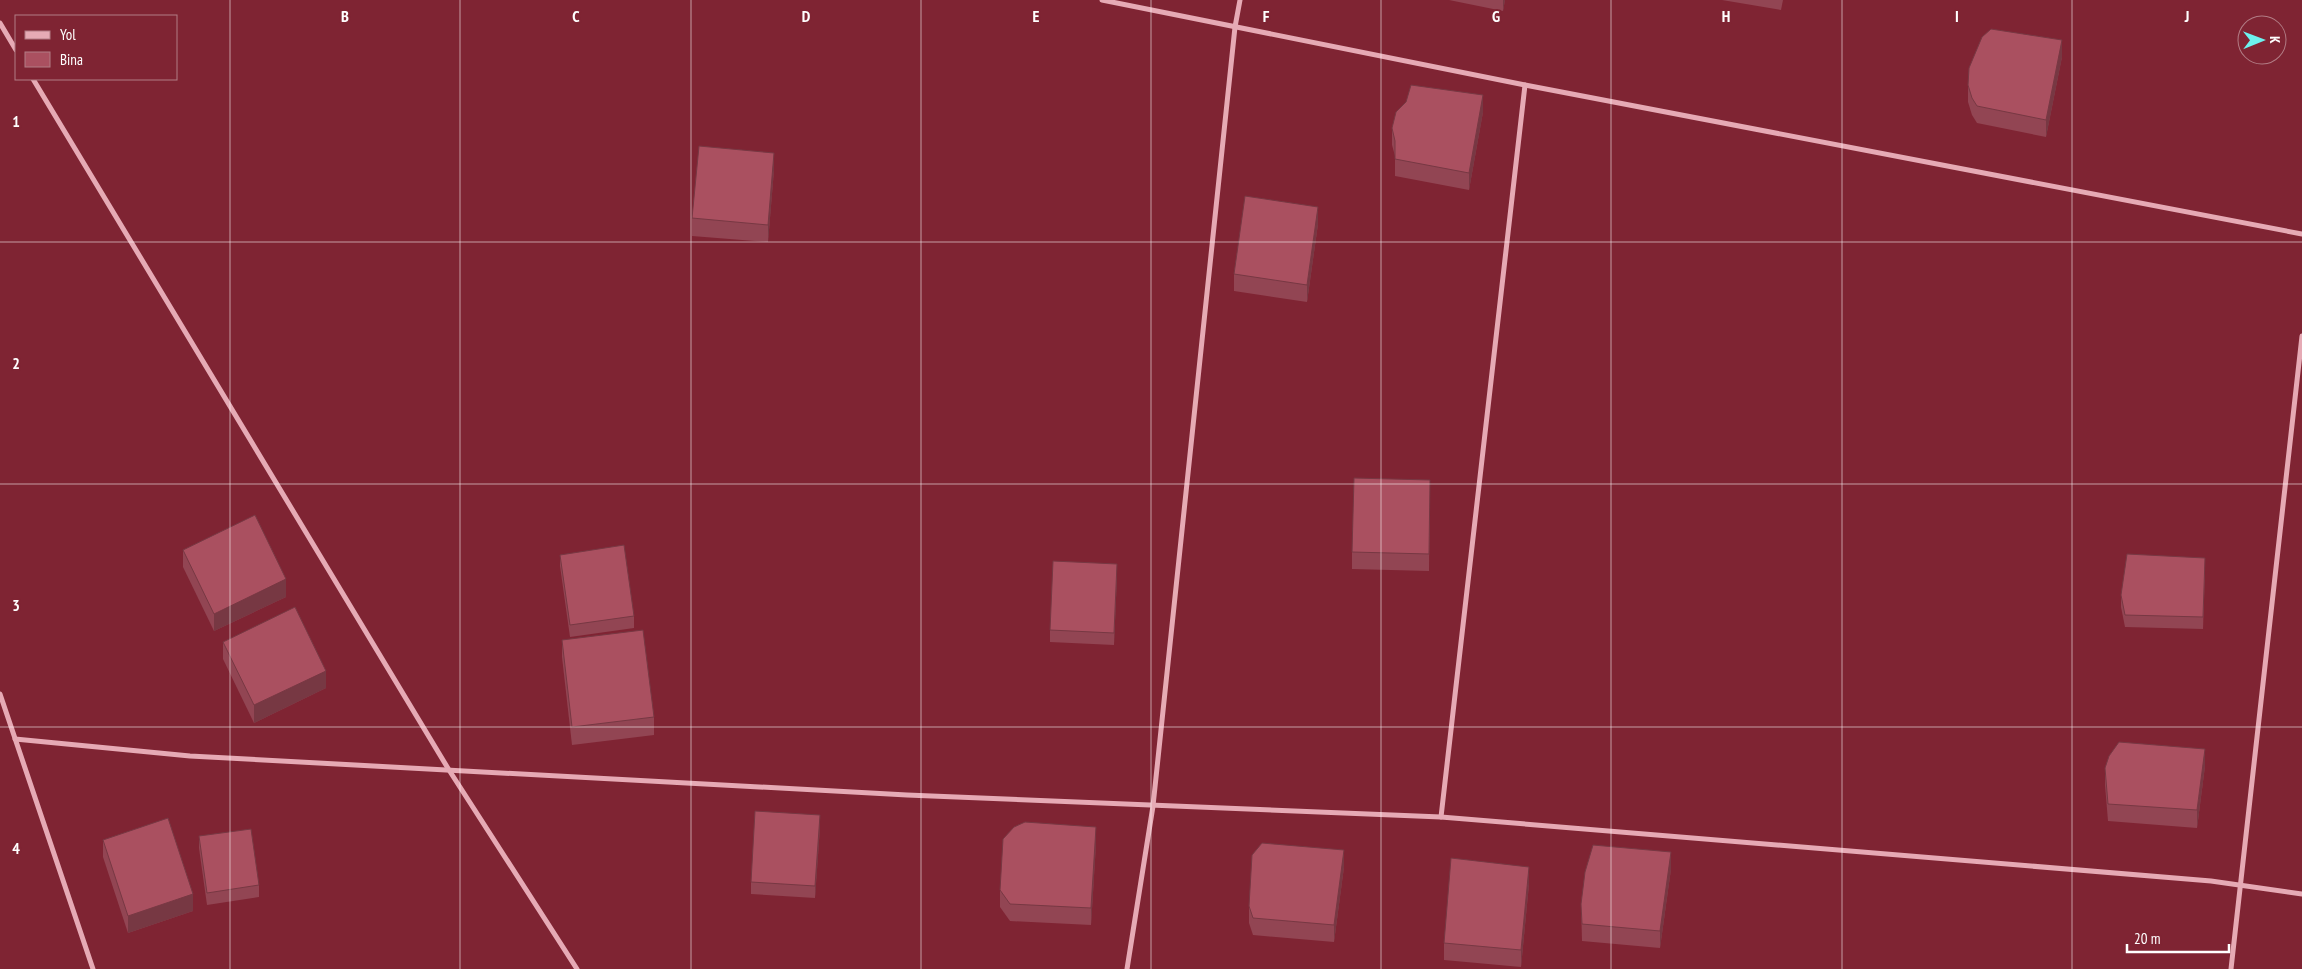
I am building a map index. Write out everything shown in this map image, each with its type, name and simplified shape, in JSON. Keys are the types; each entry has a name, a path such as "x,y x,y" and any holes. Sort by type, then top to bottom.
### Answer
{"street":[{"path":"1102,0 1525,85 2302,234"},
{"path":"1127,969 1153,806 1235,27 1240,0"},
{"path":"0,23 15,48"},
{"path":"35,80 449,770 577,969"},
{"path":"1441,817 1525,85"},
{"path":"2231,969 2302,336"},
{"path":"0,694 93,969"},
{"path":"15,739 190,756 898,795 1441,817 2240,885 2302,894"}],"building":[{"path":"1991,29 2062,40 2046,120 1977,106 1972,98 1968,85 1969,68 1982,37"},
{"path":"1411,85 1483,95 1469,173 1395,159 1395,141 1392,128 1396,112 1406,102"},
{"path":"699,146 774,153 768,225 692,218"},
{"path":"1245,196 1318,207 1307,285 1234,274"},
{"path":"1354,478 1430,480 1429,554 1352,552"},
{"path":"255,515 286,579 214,614 183,550"},
{"path":"624,545 634,616 570,625 560,555"},
{"path":"2127,554 2205,558 2203,617 2125,615 2121,595"},
{"path":"1053,561 1117,564 1114,633 1050,630"},
{"path":"295,607 326,671 254,705 223,642"},
{"path":"643,630 654,717 572,727 562,640"},
{"path":"2119,742 2205,749 2197,810 2108,804 2105,768 2109,756"},
{"path":"755,811 820,815 815,886 751,882"},
{"path":"168,818 193,894 128,916 103,840"},
{"path":"1025,822 1096,827 1091,908 1010,904 1000,890 1003,839 1014,827"},
{"path":"251,829 259,885 207,893 199,836"},
{"path":"1262,843 1344,850 1334,925 1253,918 1249,906 1252,855"},
{"path":"1593,845 1671,852 1660,931 1582,924 1581,904 1585,872"},
{"path":"1451,858 1529,867 1521,950 1444,943"}]}
